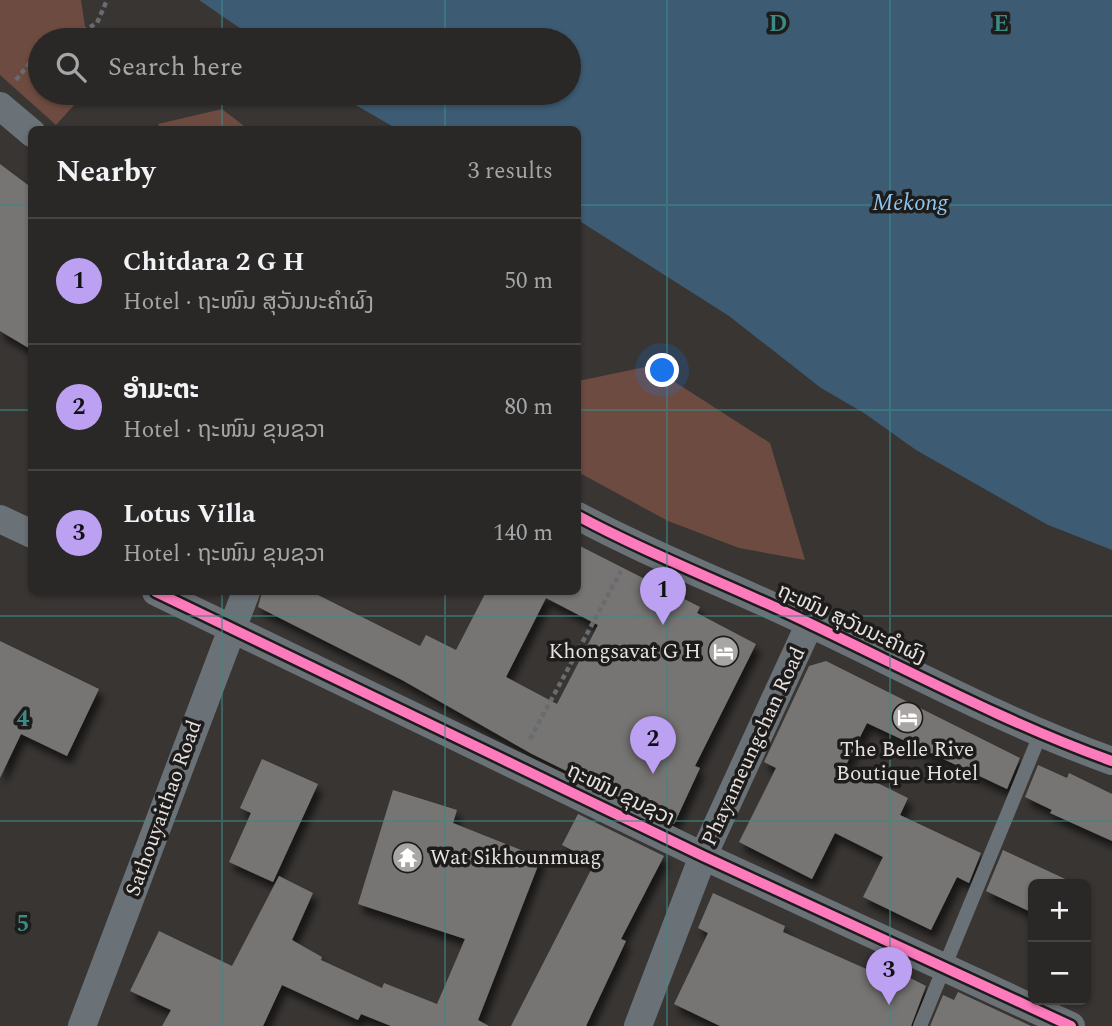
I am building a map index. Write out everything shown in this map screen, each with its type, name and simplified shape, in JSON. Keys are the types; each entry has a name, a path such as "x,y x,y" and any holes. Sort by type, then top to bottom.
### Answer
{"street":[{"path":"0,106 28,130"},
{"name":"ຖະໜົນ ສຸວັນນະຄໍາຜົງ","path":"581,518 634,547 810,623 1040,735 1112,761"},
{"path":"0,519 28,532"},
{"name":"ຖະໜົນ ຂຸນຊວາ","path":"163,595 703,856 1071,1026"},
{"name":"Sathouyaithao Road","path":"82,1026 245,595"},
{"name":"Phayameungchan Road","path":"638,1026 703,856 810,623"}],"lane":[{"path":"920,1026 1040,735"}],"path":[{"path":"88,28 97,23 107,0"},
{"path":"15,82 28,65"},
{"path":"516,764 634,547"}],"shaded area":[{"path":"0,0 81,0 85,28 28,28 28,100 0,75"},
{"path":"34,105 74,105 56,125"},
{"path":"222,109 244,126 159,126 158,124"},
{"path":"650,366 770,443 805,560 739,548 668,521 581,474 581,380"}],"water":[{"name":"Mekong","path":"199,0 1112,0 1112,550 1048,525 916,450 864,413 821,388 729,316 581,222 581,126 392,126 356,105 581,105 581,28 240,28"}],"building":[{"path":"0,164 28,185 28,348 0,331"},
{"path":"581,547 700,607 697,613 756,644 695,766 700,768 674,824 532,754 402,680 258,607 261,595 318,595 420,646 426,635 456,650 484,595 581,595","holes":["546,598 598,625 557,704 506,677"]},
{"path":"0,641 99,689 67,756 21,734 0,778"},
{"path":"826,661 1020,758 1007,789 867,723 845,767 908,798 900,815 981,853 969,883 957,877 931,930 863,897 883,857 835,833 812,879 739,842 776,768 764,762 809,666"},
{"path":"262,759 318,784 273,882 229,862 251,813 240,808"},
{"path":"1038,765 1067,778 1069,773 1112,794 1112,841 1050,813 1052,810 1025,797"},
{"path":"393,790 457,810 453,823 541,858 478,1020 489,1026 391,1026 361,1014 358,1020 282,985 263,1026 162,1026 171,1010 130,991 159,931 232,966 279,876 313,893 292,940 322,957 321,960 382,988 384,983 437,1004 465,939 358,904"},
{"path":"578,814 664,856 621,939 626,941 586,1026 511,1026 595,862 562,845"},
{"path":"1003,850 1065,879 1028,879 1028,911 986,891"},
{"path":"713,893 785,926 783,932 880,975 885,965 926,986 911,1026 720,1026 674,1004 708,933 698,928"},
{"path":"958,992 1031,1026 930,1026 943,995 954,1000"}],"cycle path":[{"path":"581,518 998,714 1112,761"},
{"path":"162,595 703,856 1071,1026"}],"place":[{"name":"Chitdara 2 G H","path":"663,625"},
{"name":"Khongsavat G H","path":"724,651"},
{"name":"The Belle Rive Boutique Hotel","path":"907,717"},
{"name":"ອຳມະຕະ","path":"653,774"},
{"name":"Wat Sikhounmuag","path":"407,857"},
{"name":"Lotus Villa","path":"889,1005"}]}
